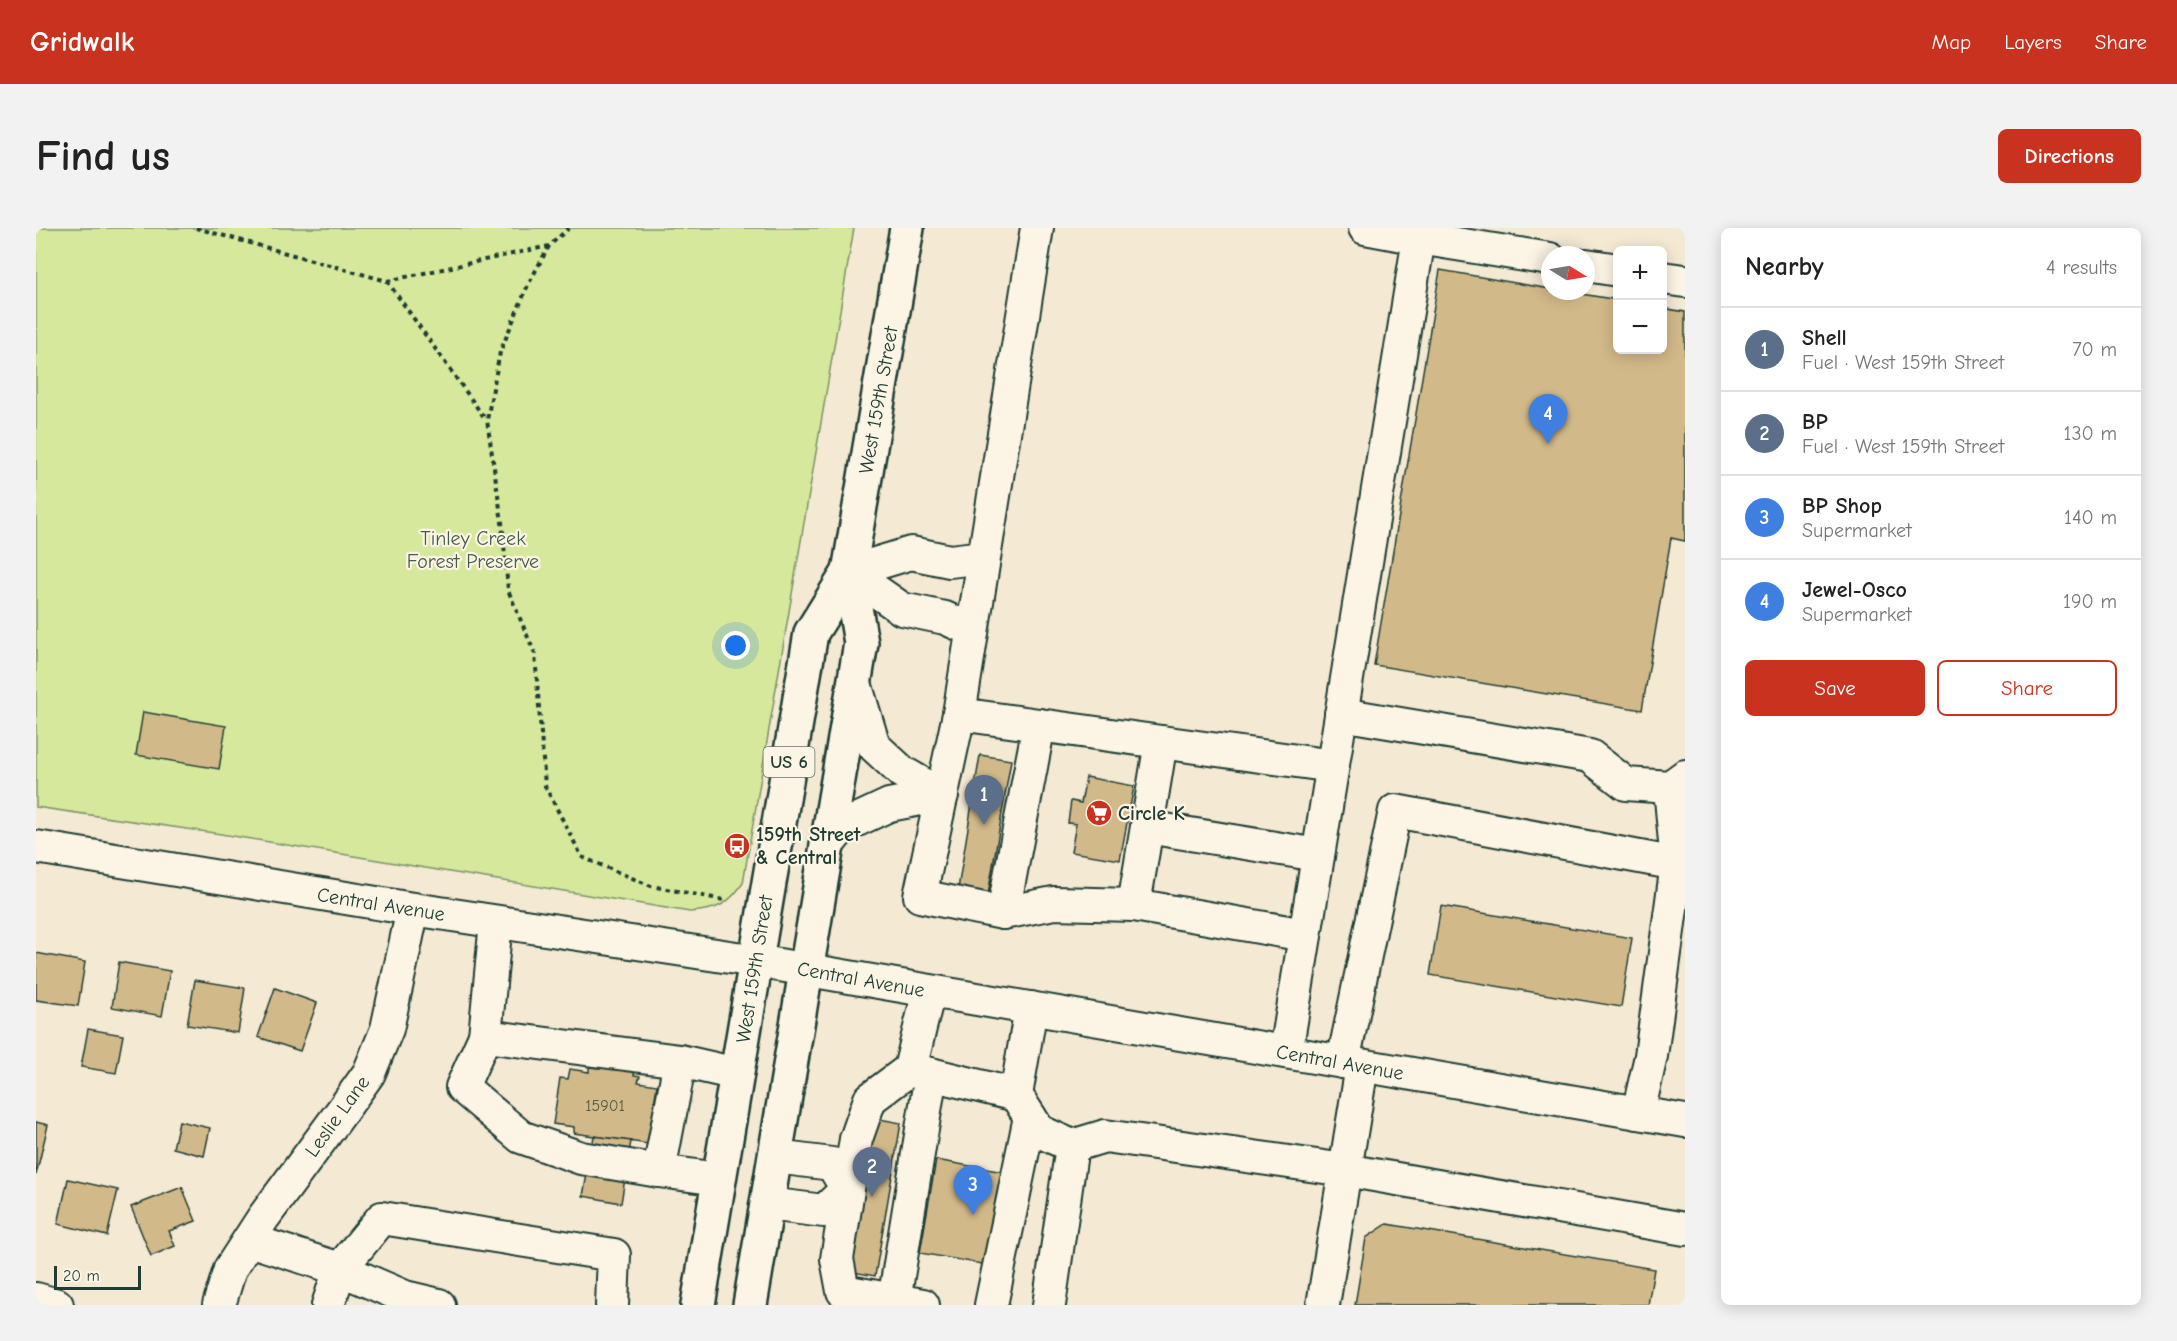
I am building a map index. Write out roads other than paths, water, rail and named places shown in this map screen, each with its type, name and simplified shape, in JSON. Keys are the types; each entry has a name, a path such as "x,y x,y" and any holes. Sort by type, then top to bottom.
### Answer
{"main road":[{"name":"West 159th Street","path":"750,1305 861,643 849,572 907,228"},
{"name":"West 159th Street","path":"698,1305 811,633 849,572"}],"street":[{"path":"1037,228 959,714 920,896 1004,913 1054,903 1134,905 1305,935"},
{"path":"1365,228 1541,258"},
{"path":"1286,1052 1341,714 1408,234"},
{"path":"1595,266 1613,269"},
{"path":"1667,279 1685,281"},
{"path":"849,572 911,554 950,561 983,557"},
{"path":"849,572 902,609 945,618 972,630"},
{"path":"855,683 874,746 902,772 942,795"},
{"path":"959,714 1333,766"},
{"path":"1341,714 1590,756 1626,784 1678,782 1677,864 1651,1056 1638,1113"},
{"path":"1004,913 1040,725"},
{"path":"1134,905 1161,742"},
{"path":"828,844 842,827 889,805 942,795"},
{"path":"1323,1305 1345,1170 1353,1064 1395,811 1677,864"},
{"path":"1147,827 1318,855"},
{"name":"Central Avenue","path":"36,848 413,909 756,961 1685,1121"},
{"name":"Leslie Lane","path":"219,1305 231,1269 262,1218 369,1073 387,1029 413,909"},
{"path":"496,922 485,1036 462,1087 521,1137 581,1158 719,1179"},
{"path":"929,991 920,1072 909,1303 843,1292 837,1259 856,1138 870,1099 920,1072 1023,1106 1038,1131 1072,1146 1105,1136 1345,1170 1685,1229"},
{"path":"991,1305 1023,1106 1031,1008"},
{"path":"485,1036 680,1061 737,1074"},
{"path":"659,1170 680,1061"},
{"path":"1049,1305 1072,1146"},
{"path":"775,1157 832,1164 847,1189"},
{"path":"767,1204 824,1211 847,1189"},
{"path":"328,1305 340,1269 382,1218 614,1255 612,1305"},
{"path":"249,1240 340,1269 405,1297 439,1305"},
{"path":"36,1299 57,1305"}],"place":[{"name":"Jewel-Osco","path":"1548,444"},
{"name":"Circle K","path":"1099,813"},
{"name":"Shell","path":"984,825"},
{"name":"159th Street & Central","path":"737,846"},
{"name":"BP","path":"872,1197"},
{"name":"BP Shop","path":"973,1215"}],"park label":[{"name":"Tinley Creek Forest Preserve","path":"473,550"}]}
